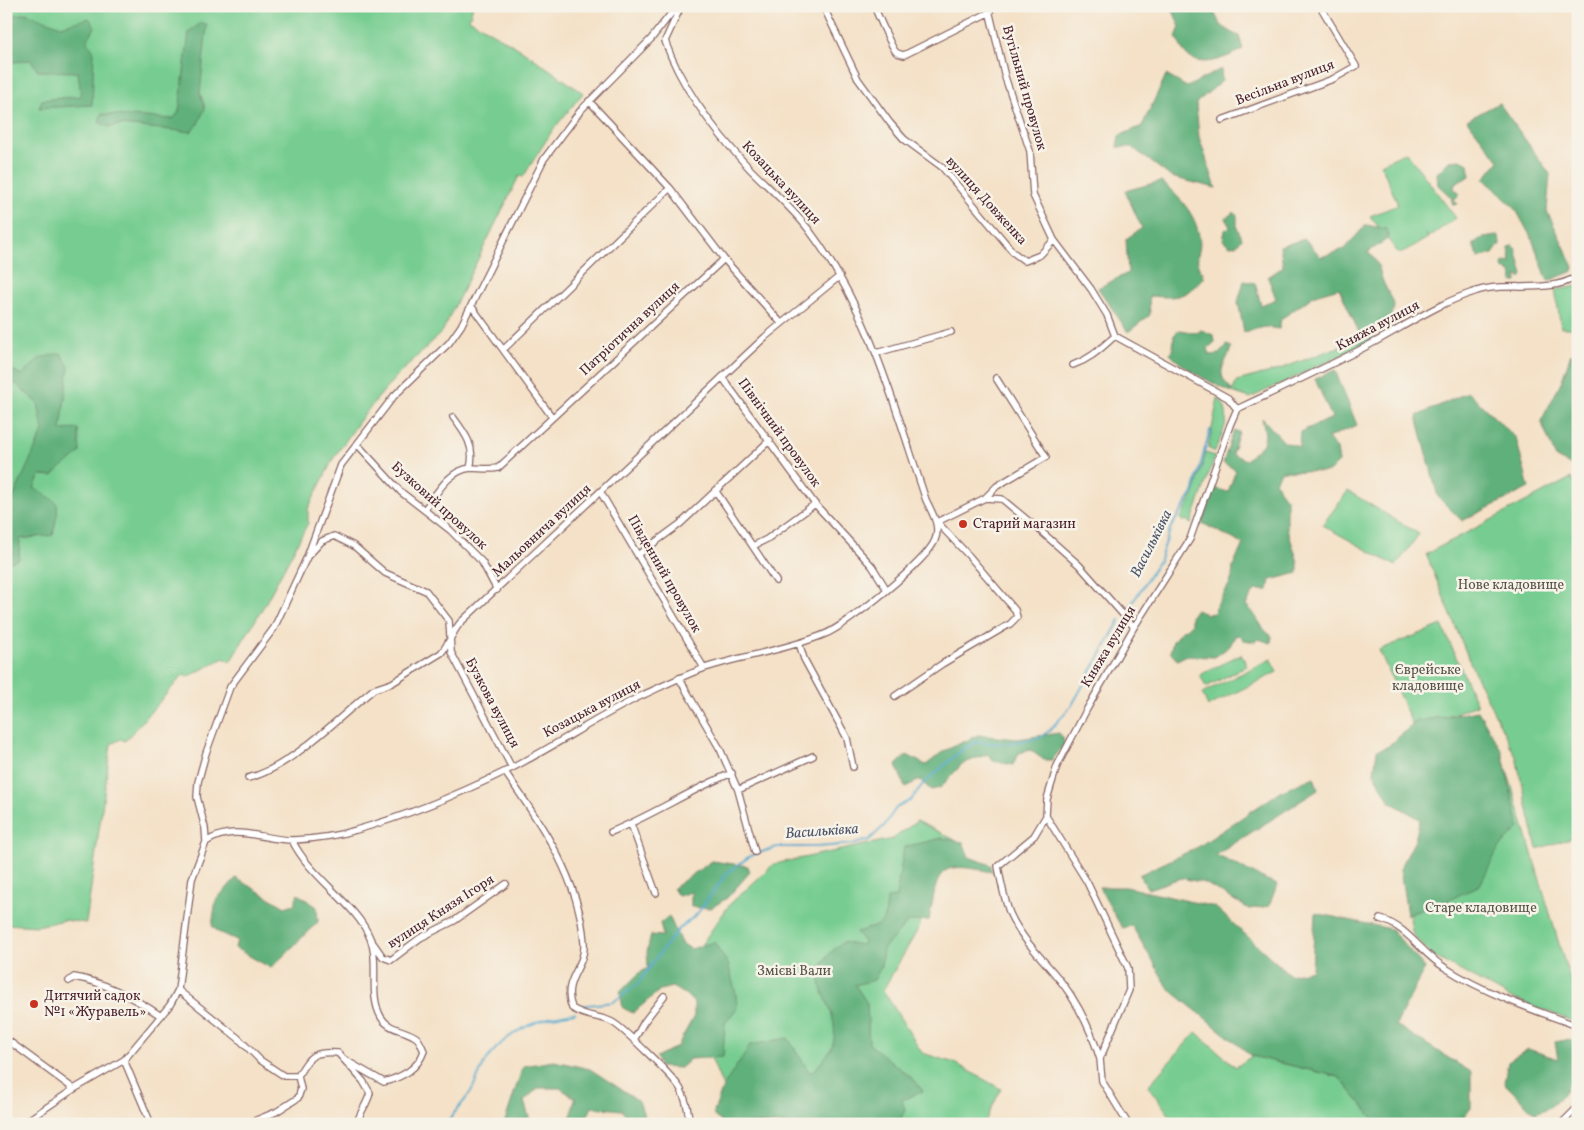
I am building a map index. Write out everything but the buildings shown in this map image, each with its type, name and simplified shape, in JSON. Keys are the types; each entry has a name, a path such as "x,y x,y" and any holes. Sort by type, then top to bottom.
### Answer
{"street":[{"path":"26,1123 74,1089 124,1060 161,1016 178,990 192,879 206,842 205,828 197,797 198,782 206,753 230,687 274,628 307,556 341,465 394,396 449,343 472,307 544,159 589,101 651,39 677,6"},
{"path":"665,42 681,6"},
{"name":"вулиця Довженка","path":"823,6 858,79 890,123 904,138 942,167 1014,254 1025,260 1040,255 1054,240"},
{"path":"874,6 889,35 891,46 897,53 904,55 989,9"},
{"name":"Весільна вулиця","path":"1222,120 1333,79 1356,66 1320,6"},
{"name":"Вугільний провулок","path":"989,9 1006,77 1030,152 1033,194 1054,240 1107,315 1115,336"},
{"path":"651,39 659,34 664,36 665,42"},
{"name":"Козацька вулиця","path":"206,842 222,833 241,833 292,840 354,831 389,820 505,772 640,696 679,678 704,668 799,643 828,633 887,590 924,557 936,540 937,522 926,500 862,315 840,276 809,230 718,133 687,88 674,65 665,42"},
{"path":"589,101 670,188 724,259 780,323"},
{"path":"504,350 670,188"},
{"name":"Патріотична вулиця","path":"426,509 444,483 456,473 470,468 487,470 498,468 724,259"},
{"name":"Мальовнича вулиця","path":"248,778 264,774 283,763 374,689 392,683 442,653 451,635 460,623 601,493 780,323 840,276"},
{"name":"Княжа вулиця","path":"1046,816 1047,799 1057,766 1134,627 1190,539 1230,425 1238,409 1345,358 1450,301 1478,290 1540,286 1576,278"},
{"path":"472,307 552,417"},
{"path":"876,354 951,332"},
{"path":"1073,365 1086,361 1098,353 1115,336 1228,398 1238,409"},
{"name":"Північний провулок","path":"722,377 770,440 815,504 872,566 887,590"},
{"path":"894,696 942,664 1010,624 1017,617 1015,610 937,522 985,498 997,486 1046,457 996,378"},
{"path":"453,417 470,443 473,458 470,468"},
{"path":"639,554 680,524 770,440"},
{"name":"Бузковий провулок","path":"357,444 401,492 426,509 482,562 497,590"},
{"path":"715,490 776,581"},
{"name":"Південний провулок","path":"601,493 639,554 704,668"},
{"path":"985,498 1002,499 1043,533 1079,565 1134,627"},
{"name":"Північний провулок","path":"753,546 767,539 815,504"},
{"name":"Бузкова вулиця","path":"307,556 322,541 334,536 354,546 385,573 426,591 449,621 451,635 450,652 512,768"},
{"path":"799,643 804,659 847,738 853,768"},
{"path":"679,678 732,773 755,852"},
{"path":"738,790 814,756"},
{"path":"505,772 559,856 581,915 585,946 568,990 572,1008 582,1014 612,1021 634,1040 680,1088 686,1101 689,1124"},
{"path":"611,832 631,824 696,788 732,773"},
{"path":"1100,1059 1129,990 1128,968 1087,882 1046,816 1034,836 1006,856 998,866 1001,883 1010,914 1041,959 1070,994 1090,1027 1100,1059 1102,1081 1128,1124"},
{"path":"631,824 656,893"},
{"path":"292,840 310,867 353,913 370,938 374,958 376,1004 382,1018 390,1027 416,1038 424,1051 420,1064 396,1078 384,1082 345,1060"},
{"name":"вулиця Князя Ігоря","path":"370,938 383,957 391,960 420,938 454,921 506,884"},
{"path":"1380,919 1398,927 1430,958 1453,972 1504,997 1578,1026"},
{"path":"69,981 74,977 84,978 140,1002 161,1016"},
{"path":"178,990 238,1038 260,1060 284,1076 298,1076"},
{"path":"634,1040 644,1022 664,996"},
{"path":"6,1039 74,1089"},
{"path":"246,1124 276,1112 298,1098 300,1089 298,1076 307,1060 321,1051 338,1052 363,1081 370,1093 367,1104 358,1117 357,1124"},
{"path":"124,1060 151,1124"},
{"path":"1561,1124 1578,1107"}],"green space":[{"path":"6,6 473,6 469,19 523,51 583,93 552,131 523,177 519,176 442,332 393,380 363,416 333,459 308,509 308,523 264,606 230,662 224,658 188,677 183,675 125,741 121,739 111,744 86,923 65,920 37,926 6,924"},
{"path":"1171,6 1212,6 1221,25 1239,36 1243,49 1215,61 1200,62 1193,59 1187,55 1176,37 1180,27"},
{"path":"26,13 61,26 89,18 95,27 87,41 94,52 92,105 39,108 42,100 81,96 78,72 38,71 31,60 6,63 6,17"},
{"path":"201,23 207,24 200,93 205,108 198,124 191,132 120,125 109,127 99,122 101,114 173,119 179,112 189,32"},
{"path":"1221,69 1222,81 1196,103 1199,137 1216,188 1171,177 1132,147 1117,147 1119,136 1142,126 1166,75 1187,87"},
{"path":"1499,103 1550,174 1547,211 1574,267 1573,271 1548,281 1532,239 1515,208 1484,179 1499,161 1467,120"},
{"path":"1406,152 1456,218 1429,237 1425,234 1428,238 1399,254 1370,216 1398,205 1381,164"},
{"path":"1461,160 1468,164 1470,176 1455,184 1454,188 1460,194 1454,200 1458,204 1453,205 1451,197 1438,185 1437,173 1449,161"},
{"path":"1161,181 1179,199 1194,219 1200,242 1198,264 1204,277 1191,290 1180,296 1149,296 1150,315 1128,332 1098,288 1128,273 1126,239 1142,228 1125,191"},
{"path":"1234,212 1237,215 1237,228 1242,238 1237,245 1230,246 1223,240 1225,230 1230,227 1226,218"},
{"path":"1366,225 1386,229 1389,238 1368,252 1378,264 1382,279 1394,302 1393,312 1384,328 1374,328 1374,339 1363,345 1354,341 1361,337 1339,288 1315,295 1281,319 1279,329 1265,327 1244,332 1238,302 1244,281 1255,283 1261,305 1276,299 1268,277 1283,267 1280,246 1305,239 1321,257 1344,249"},
{"path":"1495,235 1499,236 1500,244 1493,254 1478,258 1473,244 1480,239"},
{"path":"1512,245 1516,249 1523,275 1521,278 1517,276 1517,282 1513,282 1511,272 1503,269 1502,265 1504,262 1511,263 1509,248"},
{"path":"1578,286 1578,328 1561,328 1555,290"},
{"path":"1180,330 1197,333 1201,330 1214,335 1215,342 1208,348 1210,355 1219,354 1227,345 1231,347 1223,366 1222,374 1232,392 1198,375 1173,357 1170,353 1173,348 1174,335"},
{"path":"1354,341 1363,345 1250,398 1232,392 1237,381 1278,370"},
{"path":"61,353 69,367 61,430 78,429 80,452 53,476 40,475 34,488 55,501 57,505 58,510 53,535 20,539 19,559 6,564 6,514 43,431 38,403 16,384 6,383 6,367 22,375 40,358"},
{"path":"1578,353 1578,469 1556,458 1541,421 1561,383 1571,354"},
{"path":"1335,370 1357,425 1328,438 1337,449 1339,462 1329,472 1282,471 1275,481 1287,500 1287,528 1298,562 1298,573 1270,580 1268,590 1255,590 1246,605 1264,629 1272,636 1271,643 1258,639 1255,642 1244,640 1239,635 1235,636 1230,646 1215,657 1185,656 1177,660 1170,652 1173,641 1182,630 1191,624 1191,616 1195,610 1207,614 1214,613 1230,582 1233,566 1243,544 1202,523 1214,488 1228,492 1236,470 1223,463 1234,430 1239,432 1232,454 1246,460 1263,444 1265,434 1262,418 1284,442 1299,447 1300,432 1332,418 1315,379"},
{"path":"1468,392 1516,438 1529,488 1462,521 1438,497 1417,416"},
{"path":"1218,398 1226,411 1226,424 1215,452 1208,448"},
{"path":"1206,452 1215,457 1191,524 1186,520 1184,522 1180,519 1194,494"},
{"name":"Нове кладовище","path":"1571,478 1578,488 1578,836 1537,849 1516,757 1474,672 1426,554"},
{"path":"1348,491 1419,534 1396,566 1322,525"},
{"name":"Єврейське кладовище","path":"1442,625 1477,705 1414,728 1379,650"},
{"path":"1241,654 1247,666 1206,687 1200,675"},
{"path":"1271,659 1277,672 1208,706 1202,693"},
{"path":"1478,711 1502,751 1519,828 1498,849 1480,885 1449,900 1407,915 1400,869 1415,840 1420,819 1390,802 1374,773 1377,750 1387,747 1417,721"},
{"path":"1059,733 1063,737 1064,745 1052,760 1044,760 1030,750 1019,753 1013,765 993,761 988,754 962,764 940,788 931,790 920,780 905,787 896,765 907,755 926,765 944,751 978,735 1017,739"},
{"name":"Старе кладовище","path":"1496,765 1507,770 1566,967 1577,996 1577,1023 1509,997 1431,955 1413,935 1410,919 1429,855"},
{"path":"1314,777 1318,790 1216,855 1277,885 1269,906 1249,909 1205,883 1181,878 1148,889 1139,875 1198,847 1280,792"},
{"name":"Змієві Вали","path":"917,821 955,840 919,895 920,926 883,990 922,1053 955,1063 1001,1089 984,1124 724,1124 713,1115 723,1087 706,1046 717,1024 684,969 730,904 774,864 893,839"},
{"path":"942,838 963,842 969,857 991,865 992,872 960,868 943,872 935,889 929,920 908,922 883,949 881,967 874,980 855,985 867,1003 869,1044 912,1078 923,1091 902,1100 905,1110 898,1124 724,1124 713,1115 723,1087 750,1045 788,1038 810,1073 825,1058 833,1044 834,1024 819,978 821,967 828,955 843,942 862,945 864,942 856,932 877,926 883,919 887,898 896,897 904,847"},
{"path":"712,861 748,866 750,872 727,898 711,908 691,907 691,892 678,896 673,888"},
{"path":"236,878 285,907 294,904 298,894 317,907 318,922 271,968 235,948 237,940 218,932 212,926 216,900"},
{"path":"1099,887 1126,887 1215,907 1290,975 1312,970 1315,913 1391,929 1425,968 1396,1025 1471,1072 1471,1108 1459,1124 1378,1124 1339,1077 1252,1056 1169,989 1132,926 1122,928"},
{"path":"669,916 681,943 691,949 714,942 728,964 736,994 737,1008 725,1023 723,1057 690,1059 680,1068 660,1067 656,1057 677,1047 694,1016 694,1003 685,994 672,987 660,990 633,1013 623,1008 620,992 639,973 648,968 647,952 651,935 663,936 660,923"},
{"path":"1196,1032 1236,1067 1252,1056 1339,1077 1378,1124 1176,1124 1148,1086"},
{"path":"1566,1040 1578,1042 1578,1080 1571,1079 1565,1091 1553,1105 1535,1113 1504,1083 1508,1062 1528,1049 1558,1059 1555,1042"},
{"path":"554,1061 590,1069 639,1101 647,1124 631,1124 622,1110 592,1107 584,1124 569,1124 575,1098 560,1088 538,1088 524,1101 531,1124 504,1124 523,1066"}],"waterway":[{"name":"Васильківка","path":"1128,610 1160,559 1171,527 1193,493 1210,430"},
{"name":"Васильківка","path":"580,1006 613,1002 637,985 668,942 679,929 697,914 727,873 750,856 777,847 817,847 855,844 869,840 884,826 896,808 911,800 922,785 964,748 977,742 1003,744 1039,738 1049,731 1072,705 1120,620"},
{"name":"Васильківка","path":"447,1124 470,1093 488,1058 496,1048 527,1026 550,1018 575,1013"}],"place":[{"name":"Старий магазин","path":"963,524"},
{"name":"Дитячий садок №1 «Журавель»","path":"34,1004"}]}
